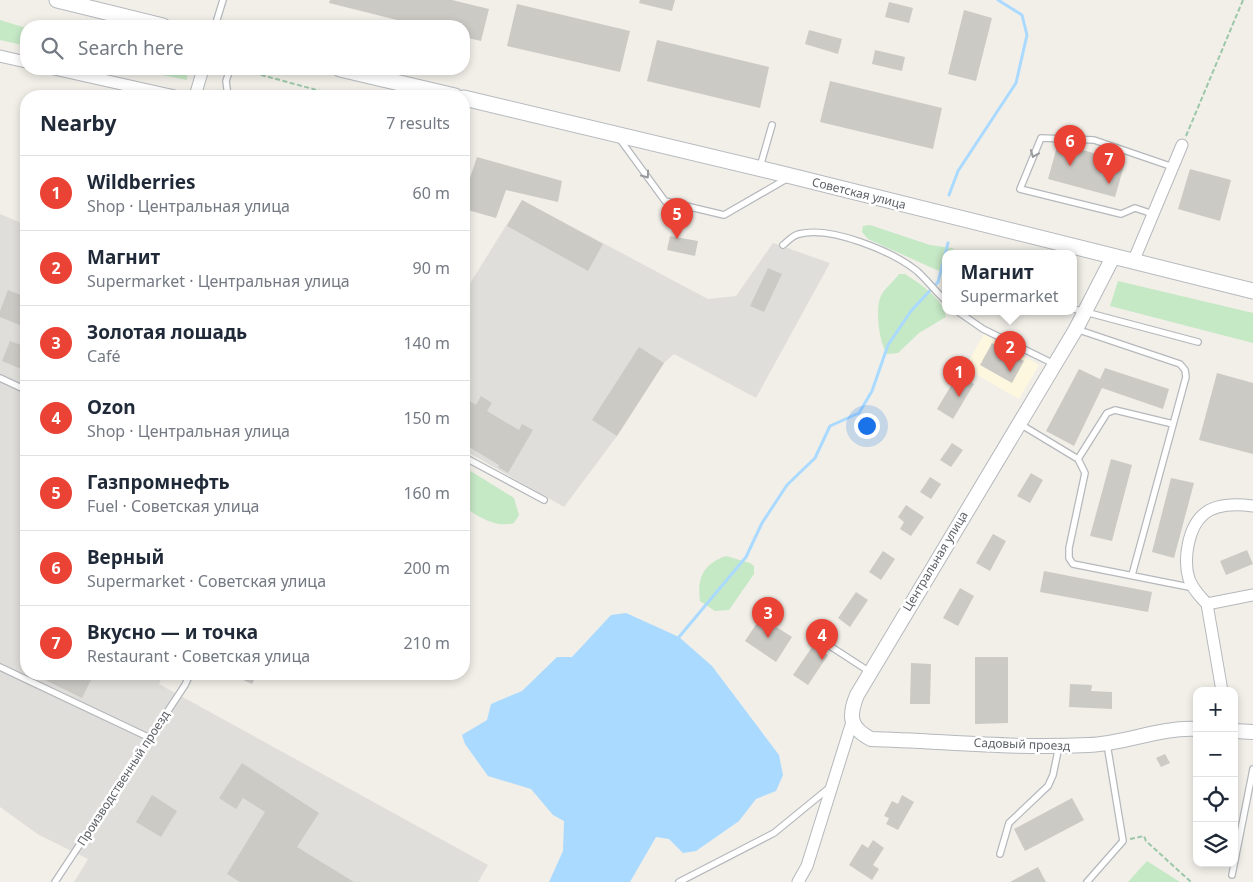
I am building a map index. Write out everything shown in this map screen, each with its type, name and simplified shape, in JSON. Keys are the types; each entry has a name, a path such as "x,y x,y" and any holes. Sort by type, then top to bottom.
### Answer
{"main road":[{"path":"56,0 138,20"},
{"path":"362,75 417,90"},
{"name":"Советская улица","path":"470,99 791,176 1253,291"}],"street":[{"path":"0,56 20,61"},
{"path":"81,75 147,90"},
{"path":"197,90 201,75"},
{"path":"1133,262 1182,145"},
{"name":"Центральная улица","path":"798,882 807,866 852,722 851,709 870,672 1076,329 1079,311 1113,257"},
{"path":"1221,687 1207,604 1194,588 1187,564 1195,524 1205,513 1216,508 1253,506"},
{"path":"1207,604 1253,595"},
{"name":"Садовый проезд","path":"852,722 860,733 870,739 1059,746 1091,745 1177,728 1193,729"},
{"path":"1238,731 1253,732"}],"lane":[{"path":"217,20 224,0"},
{"path":"227,90 226,81 228,75"},
{"path":"760,169 772,125"},
{"path":"617,136 665,201 724,216 791,176"},
{"path":"1153,214 1135,208 1121,214 1020,189 1041,138 1094,140 1173,167"},
{"path":"783,245 797,234 810,233 828,233 856,241 896,258 917,271 942,297"},
{"path":"1079,311 1198,342"},
{"path":"962,315 983,328 1054,364"},
{"path":"1076,329 1180,364 1185,370 1186,377 1132,575"},
{"path":"0,378 20,387"},
{"path":"1078,459 1107,413 1116,410 1173,424"},
{"path":"1018,423 1078,459 1086,473 1069,558 1073,564 1194,588"},
{"path":"470,460 544,500"},
{"path":"813,635 870,672"},
{"path":"0,668 20,677"},
{"path":"26,680 150,738"},
{"name":"Производственный проезд","path":"55,882 186,680"},
{"path":"1087,882 1123,841 1106,742"},
{"path":"1000,854 1009,823 1048,786 1053,775 1059,746"},
{"path":"1232,875 1253,769"},
{"path":"679,882 774,833 832,786"}],"path":[{"path":"1182,145 1243,0"},
{"path":"261,75 318,90"},
{"path":"1123,841 1144,836 1191,882"}],"shaded area":[{"path":"522,200 708,299 736,296 773,243 830,263 756,398 674,354 664,363 617,436 564,507 470,453 470,283"},
{"path":"0,214 20,222 20,680 161,680 159,684 488,865 478,882 74,882 88,859 39,835 0,807"},
{"path":"984,334 1039,365 1019,399 965,368"}],"green space":[{"path":"0,20 20,26 20,45 0,40"},
{"path":"162,75 187,75 187,80"},
{"path":"870,225 930,245 954,250 942,250 942,271 939,271 868,239 862,232 863,226"},
{"path":"899,274 905,274 917,282 936,298 942,307 942,315 945,315 946,317 919,333 898,353 887,354 880,334 878,309 881,296"},
{"path":"1118,281 1253,313 1253,343 1110,306"},
{"path":"470,471 514,498 519,515 514,523 507,524 494,523 470,511"},
{"path":"726,556 750,563 754,566 754,574 729,610 715,611 700,601 701,579 703,573 712,563"},
{"path":"1147,861 1180,882 1128,882"}],"water":[{"path":"626,613 679,637 712,666 779,755 783,775 776,791 756,799 739,821 696,851 683,853 669,839 656,837 630,882 549,882 563,851 564,821 553,815 531,789 488,776 465,744 462,735 487,720 491,704 522,691 557,657 572,657 611,615"}],"building":[{"path":"330,0 452,0 489,9 481,41 470,38 470,20 397,20 329,3"},
{"path":"640,0 675,0 672,11 639,3"},
{"path":"889,2 913,8 909,23 885,17"},
{"path":"517,4 630,31 620,72 507,46"},
{"path":"964,10 992,18 976,81 948,74"},
{"path":"809,30 842,39 838,54 805,44"},
{"path":"657,40 769,67 760,108 647,81"},
{"path":"875,50 905,57 902,71 872,64"},
{"path":"830,81 942,108 933,149 820,122"},
{"path":"1058,143 1125,162 1115,197 1048,179"},
{"path":"477,157 562,181 558,202 506,190 496,218 470,211 470,178"},
{"path":"1190,169 1231,180 1220,221 1178,209"},
{"path":"522,200 603,244 588,271 507,226"},
{"path":"670,236 698,241 695,256 667,250"},
{"path":"768,268 782,274 764,312 750,306"},
{"path":"8,290 20,295 20,325 0,317 0,311"},
{"path":"10,341 20,345 20,368 2,361"},
{"path":"992,343 1024,361 1012,383 980,365"},
{"path":"639,347 664,363 617,436 592,420"},
{"path":"1105,368 1169,389 1163,409 1102,388 1074,446 1046,431 1079,369 1100,379"},
{"path":"1217,373 1253,383 1253,454 1199,440"},
{"path":"958,374 974,384 953,419 937,409"},
{"path":"481,396 492,403 487,411 519,430 522,424 533,430 508,473 498,467 499,465 470,448 470,402 476,405"},
{"path":"952,443 963,450 951,467 940,460"},
{"path":"1111,459 1132,465 1112,541 1090,536"},
{"path":"1031,473 1043,480 1030,503 1017,496"},
{"path":"930,477 941,484 931,499 920,492"},
{"path":"1171,478 1194,483 1174,558 1152,552"},
{"path":"906,505 924,517 911,536 900,529 904,522 898,517"},
{"path":"993,534 1006,541 990,571 976,563"},
{"path":"1247,550 1253,564 1226,575 1220,561"},
{"path":"883,551 895,559 881,580 869,572"},
{"path":"1044,571 1152,592 1148,612 1040,592"},
{"path":"960,588 974,596 958,626 943,618"},
{"path":"856,592 868,600 850,627 838,618"},
{"path":"761,617 792,637 776,662 745,641"},
{"path":"812,647 828,655 808,685 793,675"},
{"path":"975,657 1008,657 1008,723 975,724"},
{"path":"911,663 931,664 930,704 910,704"},
{"path":"45,680 91,680 82,698"},
{"path":"243,680 254,680 252,684"},
{"path":"1070,684 1092,685 1091,691 1112,692 1112,709 1069,707"},
{"path":"1165,754 1170,763 1161,767 1156,758"},
{"path":"242,763 319,813 297,847 354,882 240,882 227,874 265,812 243,798 236,809 219,798"},
{"path":"152,795 177,811 161,837 136,822"},
{"path":"902,795 914,802 898,830 886,824 889,818 884,816 892,801 898,804"},
{"path":"1072,798 1084,820 1025,851 1014,829"},
{"path":"873,840 884,848 873,865 879,869 872,880 849,865 862,844 868,848"},
{"path":"1038,867 1046,882 1010,882"}],"waterway":[{"path":"949,195 958,171 1016,83 1027,35 1022,15 998,0"},
{"path":"946,250 948,243"},
{"path":"679,637 746,557 762,523 787,485 815,458 830,426 859,413 872,391 888,345 911,311 938,282 942,266"}],"place":[{"name":"Верный","path":"1070,166"},
{"name":"Вкусно — и точка","path":"1109,184"},
{"name":"Газпромнефть","path":"677,239"},
{"name":"Магнит","path":"1010,372"},
{"name":"Wildberries","path":"959,397"},
{"name":"Золотая лошадь","path":"768,638"},
{"name":"Ozon","path":"822,660"}]}
